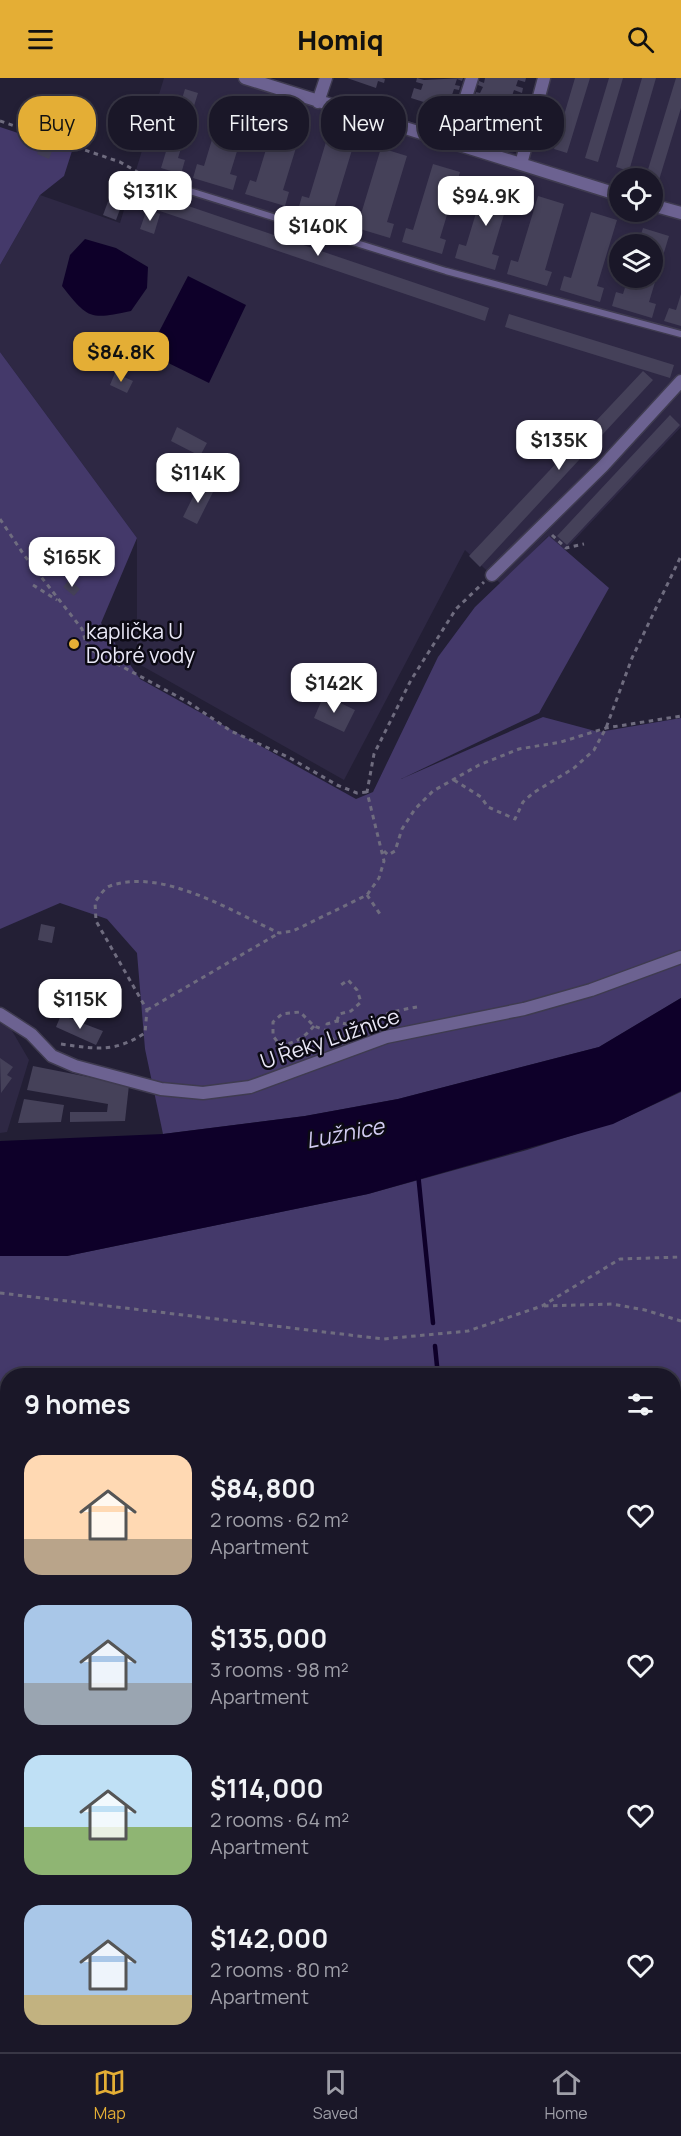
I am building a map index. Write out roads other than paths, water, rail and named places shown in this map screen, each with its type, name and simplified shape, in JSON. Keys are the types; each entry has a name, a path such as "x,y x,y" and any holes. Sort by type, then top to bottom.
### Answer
{"street":[{"path":"244,78 418,131"},
{"path":"318,102 326,78"},
{"path":"467,96 472,78"},
{"path":"521,164 544,78"},
{"path":"480,150 609,192"},
{"path":"663,208 681,213"},
{"path":"492,575 603,466 681,381"},
{"name":"U Řeky Lužnice","path":"0,1014 32,1034 52,1056 75,1066 161,1089 203,1093 250,1087 386,1037 524,1009 591,990 681,957"}],"lane":[{"path":"148,178 446,271 681,334"}],"water":[{"path":"85,239 116,248 148,267 147,288 131,311 107,316 91,314 84,311 62,286 70,255"},
{"path":"188,276 246,305 209,383 148,353"},
{"name":"Lužnice","path":"681,998 681,1091 613,1124 368,1194 67,1256 0,1256 0,1141 163,1134 305,1116 398,1099 599,1047"}],"waterway":[{"path":"418,1173 433,1323"},
{"path":"435,1346 437,1368"}],"place":[{"name":"kaplička U Dobré vody","path":"74,644"}]}
